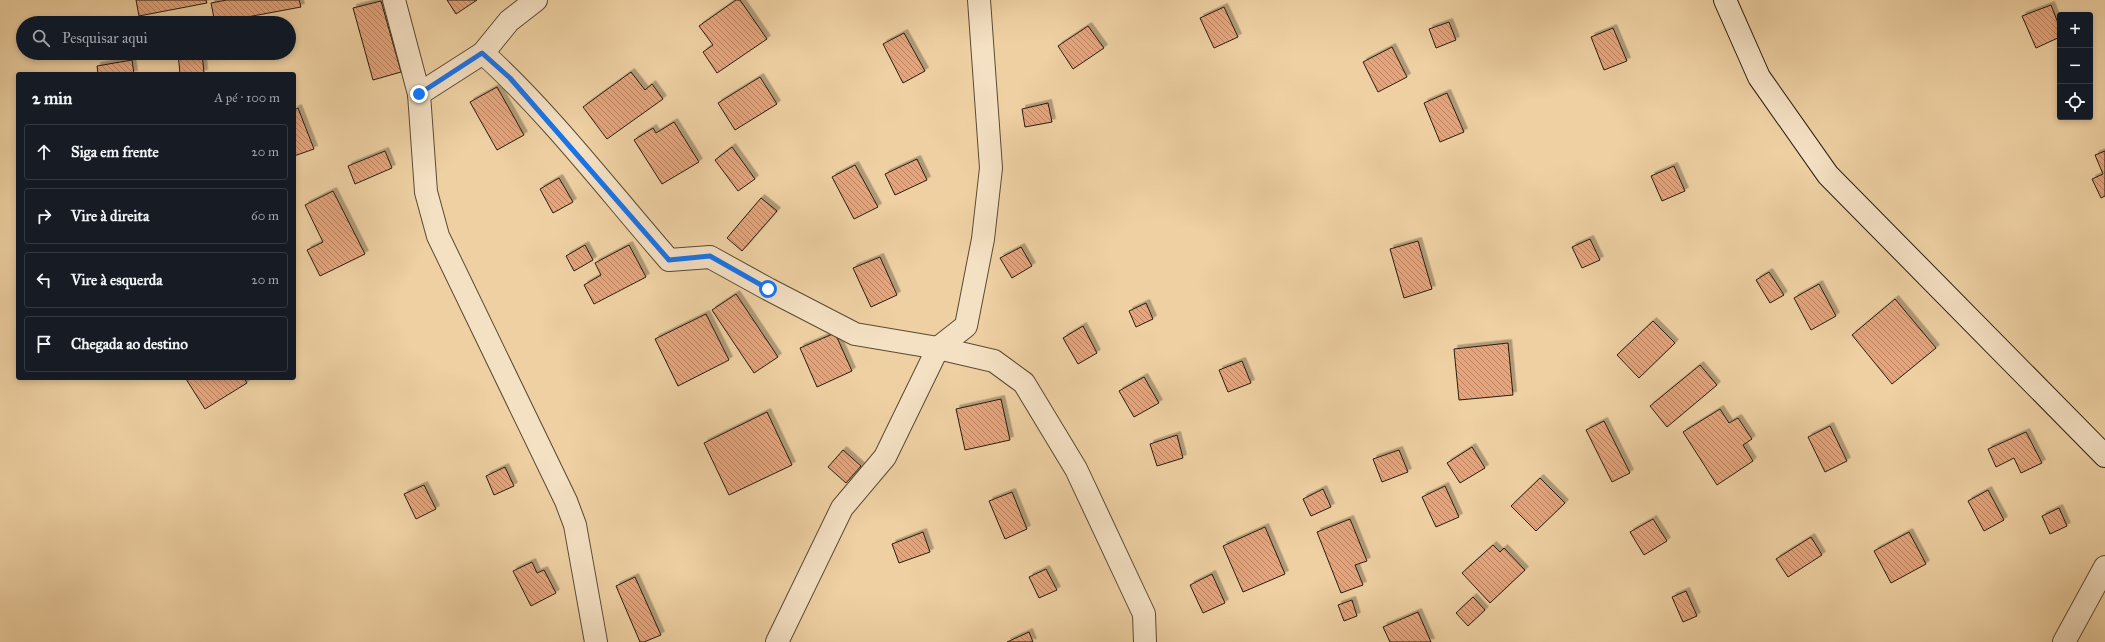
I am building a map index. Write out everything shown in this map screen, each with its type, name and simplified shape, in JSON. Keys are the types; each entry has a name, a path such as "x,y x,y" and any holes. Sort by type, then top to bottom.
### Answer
{"street":[{"path":"394,0 419,94 426,192 438,236 566,501 575,525 596,642"},
{"path":"419,94 482,53 509,21 536,0"},
{"path":"777,642 842,508 886,457 938,348 966,326 983,239 991,168 978,0"},
{"path":"1725,0 1759,77 1828,175 2105,456"},
{"path":"482,53 510,78 530,100 669,260 710,256 768,289 855,334 938,348 994,361 1024,383 1076,469 1144,614 1145,642"},
{"path":"2064,642 2105,567"}],"building":[{"path":"136,0 206,0 207,3 139,16"},
{"path":"227,0 299,0 301,7 253,16 214,16 211,3"},
{"path":"447,0 477,0 456,14"},
{"path":"736,0 740,0 767,39 717,73 703,52 713,45 699,26"},
{"path":"381,1 401,72 373,80 353,8"},
{"path":"2051,5 2057,20 2057,38 2036,48 2022,16"},
{"path":"1224,7 1238,37 1214,48 1200,18"},
{"path":"1449,22 1456,40 1436,48 1429,29"},
{"path":"1088,26 1104,48 1073,69 1058,46"},
{"path":"1613,28 1627,61 1604,70 1591,37"},
{"path":"904,33 925,71 903,83 883,44"},
{"path":"1392,47 1407,77 1378,92 1363,62"},
{"path":"132,60 134,72 98,72 97,66"},
{"path":"179,60 203,60 204,72 180,72"},
{"path":"631,72 645,90 652,84 663,99 607,139 583,107"},
{"path":"760,77 777,104 735,130 718,103"},
{"path":"497,87 524,135 497,150 470,102"},
{"path":"1447,93 1464,132 1440,142 1424,103"},
{"path":"1048,103 1052,122 1025,127 1022,109"},
{"path":"298,108 314,149 296,155 296,109"},
{"path":"674,122 699,162 662,184 634,140 653,128 656,133"},
{"path":"732,147 755,179 738,191 715,160"},
{"path":"385,151 392,168 355,184 348,166"},
{"path":"2105,151 2105,196 2101,198 2092,179 2103,174 2095,155"},
{"path":"917,159 927,180 895,195 885,174"},
{"path":"855,165 878,207 854,219 832,177"},
{"path":"1674,166 1685,191 1662,201 1651,176"},
{"path":"559,178 573,202 553,213 540,189"},
{"path":"333,191 365,254 320,276 307,250 323,242 305,205"},
{"path":"761,198 777,211 742,251 727,238"},
{"path":"1590,239 1600,260 1582,268 1572,247"},
{"path":"1418,241 1432,289 1404,298 1390,249"},
{"path":"585,245 593,260 574,271 566,256"},
{"path":"629,245 646,277 594,304 584,285 601,275 595,263"},
{"path":"1021,247 1032,266 1012,278 1000,258"},
{"path":"880,257 897,295 871,307 853,268"},
{"path":"1769,272 1784,295 1770,303 1756,280"},
{"path":"1819,284 1836,316 1811,330 1794,298"},
{"path":"736,294 778,357 754,373 712,310"},
{"path":"1895,299 1936,348 1892,384 1852,335"},
{"path":"1146,303 1153,319 1136,327 1129,311"},
{"path":"706,314 729,360 678,386 655,339"},
{"path":"1653,321 1675,343 1639,378 1617,355"},
{"path":"1083,326 1097,353 1078,364 1063,338"},
{"path":"835,333 852,371 817,387 800,348"},
{"path":"1508,343 1513,395 1459,400 1454,349"},
{"path":"1242,361 1251,383 1228,392 1219,370"},
{"path":"1700,365 1717,385 1667,427 1650,406"},
{"path":"1144,377 1159,403 1134,417 1119,391"},
{"path":"187,380 245,380 247,383 205,409"},
{"path":"1001,399 1010,440 965,450 956,409"},
{"path":"1720,409 1729,423 1738,418 1752,439 1743,445 1753,461 1717,485 1683,432"},
{"path":"767,412 792,465 729,495 704,443"},
{"path":"1604,421 1630,473 1612,482 1586,430"},
{"path":"1830,426 1847,461 1825,472 1808,437"},
{"path":"2026,432 2042,463 2021,473 2014,458 1996,467 1988,449"},
{"path":"1177,435 1183,458 1157,466 1150,444"},
{"path":"1472,447 1485,468 1460,483 1447,463"},
{"path":"843,450 861,466 846,483 828,467"},
{"path":"1399,450 1408,472 1382,482 1373,459"},
{"path":"505,467 514,486 494,495 486,476"},
{"path":"1540,478 1565,503 1536,531 1511,506"},
{"path":"424,485 436,509 416,519 404,494"},
{"path":"1445,486 1459,517 1436,527 1422,497"},
{"path":"1323,489 1331,507 1311,516 1303,499"},
{"path":"1988,490 2004,520 1984,531 1968,501"},
{"path":"1012,492 1027,529 1005,539 989,501"},
{"path":"2059,508 2067,526 2050,534 2042,516"},
{"path":"1350,519 1367,561 1355,565 1363,585 1341,593 1317,532"},
{"path":"1653,519 1667,541 1644,555 1630,532"},
{"path":"1265,527 1285,574 1243,592 1223,546"},
{"path":"923,532 930,552 899,563 892,544"},
{"path":"1909,532 1926,564 1891,583 1874,551"},
{"path":"1811,537 1822,555 1788,577 1776,559"},
{"path":"1493,545 1500,552 1504,548 1525,570 1490,603 1462,573"},
{"path":"532,562 537,573 544,570 556,593 531,606 513,571"},
{"path":"1046,569 1057,590 1039,598 1029,577"},
{"path":"1212,574 1225,603 1203,613 1190,585"},
{"path":"635,577 661,635 644,642 640,642 616,586"},
{"path":"1686,591 1697,616 1683,622 1672,597"},
{"path":"1473,597 1485,610 1468,626 1456,613"},
{"path":"1352,600 1357,616 1344,621 1338,605"},
{"path":"1418,612 1431,642 1390,642 1383,627"},
{"path":"1029,632 1033,642 1007,642"}],"route":[{"path":"419,94 482,53 510,78 550,122 669,260 710,256 768,289"}]}
